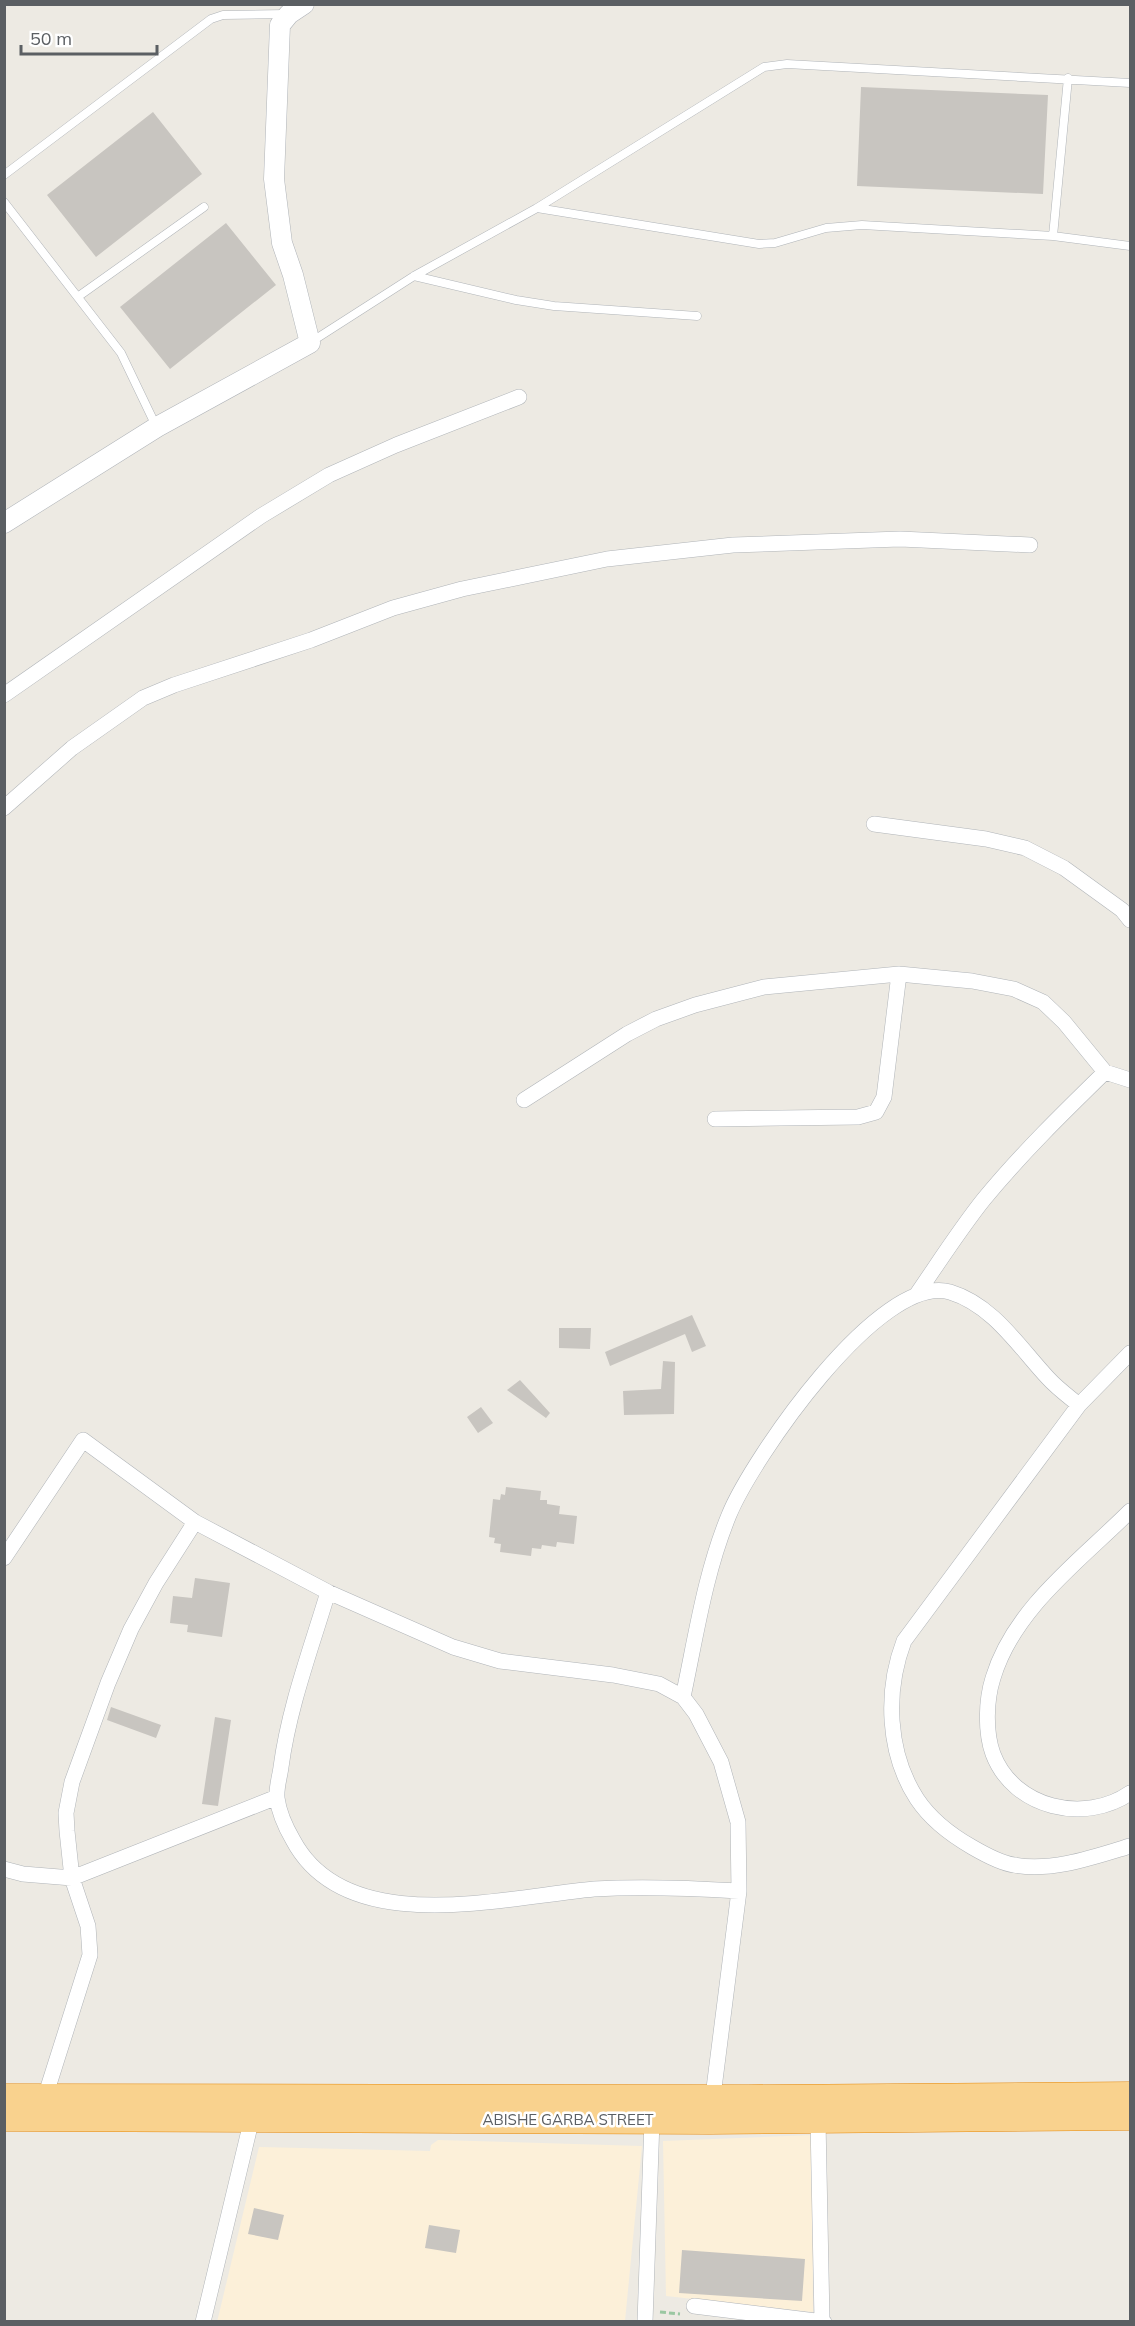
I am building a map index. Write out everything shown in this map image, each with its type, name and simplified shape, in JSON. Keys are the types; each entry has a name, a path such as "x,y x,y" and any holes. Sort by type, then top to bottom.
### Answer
{"highway":[{"name":"ABISHE GARBA STREET","path":"4,2097 711,2109 1131,2095"},
{"name":"ABISHE GARBA STREET","path":"4,2118 652,2120 711,2109 819,2121 1131,2117"}],"street":[{"path":"4,523 157,427 310,343 282,243 274,179 280,25 297,9"},
{"path":"4,695 251,523 329,475 519,397"},
{"path":"4,808 72,748 144,698 174,685 311,640 393,608 462,589 607,559 723,546 900,538 1030,545"},
{"path":"874,824 986,839 1025,848 1064,868 1122,910 1131,920"},
{"path":"715,1119 858,1117 876,1112 885,1097 899,974"},
{"path":"524,1100 627,1034 656,1019 695,1005 764,987 899,974 972,981 1014,989 1043,1002 1064,1022 1105,1072 1131,1080"},
{"path":"917,1294 989,1194 1039,1137 1105,1072"},
{"path":"683,1696 708,1584 729,1515 749,1477 811,1388 868,1326 917,1294 935,1290 947,1292 976,1304 1003,1327 1056,1387 1079,1405"},
{"path":"1131,1353 1079,1405 904,1641 894,1666 890,1712 900,1761 917,1800 947,1833 984,1854 1014,1865 1050,1865 1084,1860 1131,1846"},
{"path":"4,1558 83,1440 195,1522 328,1592 453,1647 485,1657 648,1681 672,1689 683,1696 709,1736 729,1785 738,1822 739,1891 711,2109"},
{"path":"1131,1511 1035,1604 1014,1631 992,1678 988,1708 993,1754 1003,1771 1020,1789 1040,1802 1083,1811 1118,1801 1131,1793"},
{"path":"45,2097 90,1955 88,1926 72,1878 66,1814 72,1782 108,1683 131,1629 156,1582 195,1522"},
{"path":"328,1592 290,1722 277,1797 291,1836 312,1869 340,1888 372,1899 434,1905 643,1886 739,1891"},
{"path":"4,1869 23,1874 72,1878 277,1797"},
{"path":"203,2322 252,2118"},
{"path":"645,2316 652,2120"},
{"path":"694,2306 823,2321 819,2121"}],"lane":[{"path":"4,176 211,19 223,15 297,9"},
{"path":"310,343 414,276 537,208 764,67 787,64 1131,83"},
{"path":"1053,236 1068,78"},
{"path":"4,202 121,353 157,427"},
{"path":"79,296 204,207"},
{"path":"537,208 759,244 775,243 826,228 862,225 1053,236 1131,246"},
{"path":"414,276 554,306 697,316"}],"path":[{"path":"645,2316 689,2314 694,2306"}],"shaded area":[{"path":"812,2135 813,2312 666,2296 663,2141"},
{"path":"438,2140 642,2146 625,2321 217,2322 259,2147 430,2151 431,2145"}],"building":[{"path":"861,87 1048,95 1043,194 857,186"},
{"path":"153,112 202,174 96,257 47,195"},
{"path":"226,223 276,285 170,369 120,307"},
{"path":"692,1315 706,1346 692,1352 685,1334 610,1366 605,1352"},
{"path":"559,1328 591,1328 590,1349 559,1348"},
{"path":"663,1361 675,1362 674,1414 624,1415 623,1391 661,1389"},
{"path":"520,1380 550,1413 546,1418 507,1390"},
{"path":"481,1407 493,1423 478,1433 467,1417"},
{"path":"506,1487 541,1491 540,1500 547,1500 547,1504 560,1506 559,1514 577,1516 574,1544 557,1542 556,1547 542,1545 541,1549 532,1548 531,1556 500,1552 501,1544 494,1543 495,1538 489,1537 493,1499 500,1500 501,1494 505,1495"},
{"path":"195,1578 230,1583 222,1637 187,1632 188,1625 170,1623 173,1596 192,1598"},
{"path":"111,1707 161,1725 156,1738 107,1720"},
{"path":"215,1717 231,1720 218,1806 202,1804"},
{"path":"254,2208 284,2215 278,2240 248,2234"},
{"path":"429,2225 460,2230 456,2253 425,2248"},
{"path":"682,2250 805,2259 802,2301 679,2293"}]}
